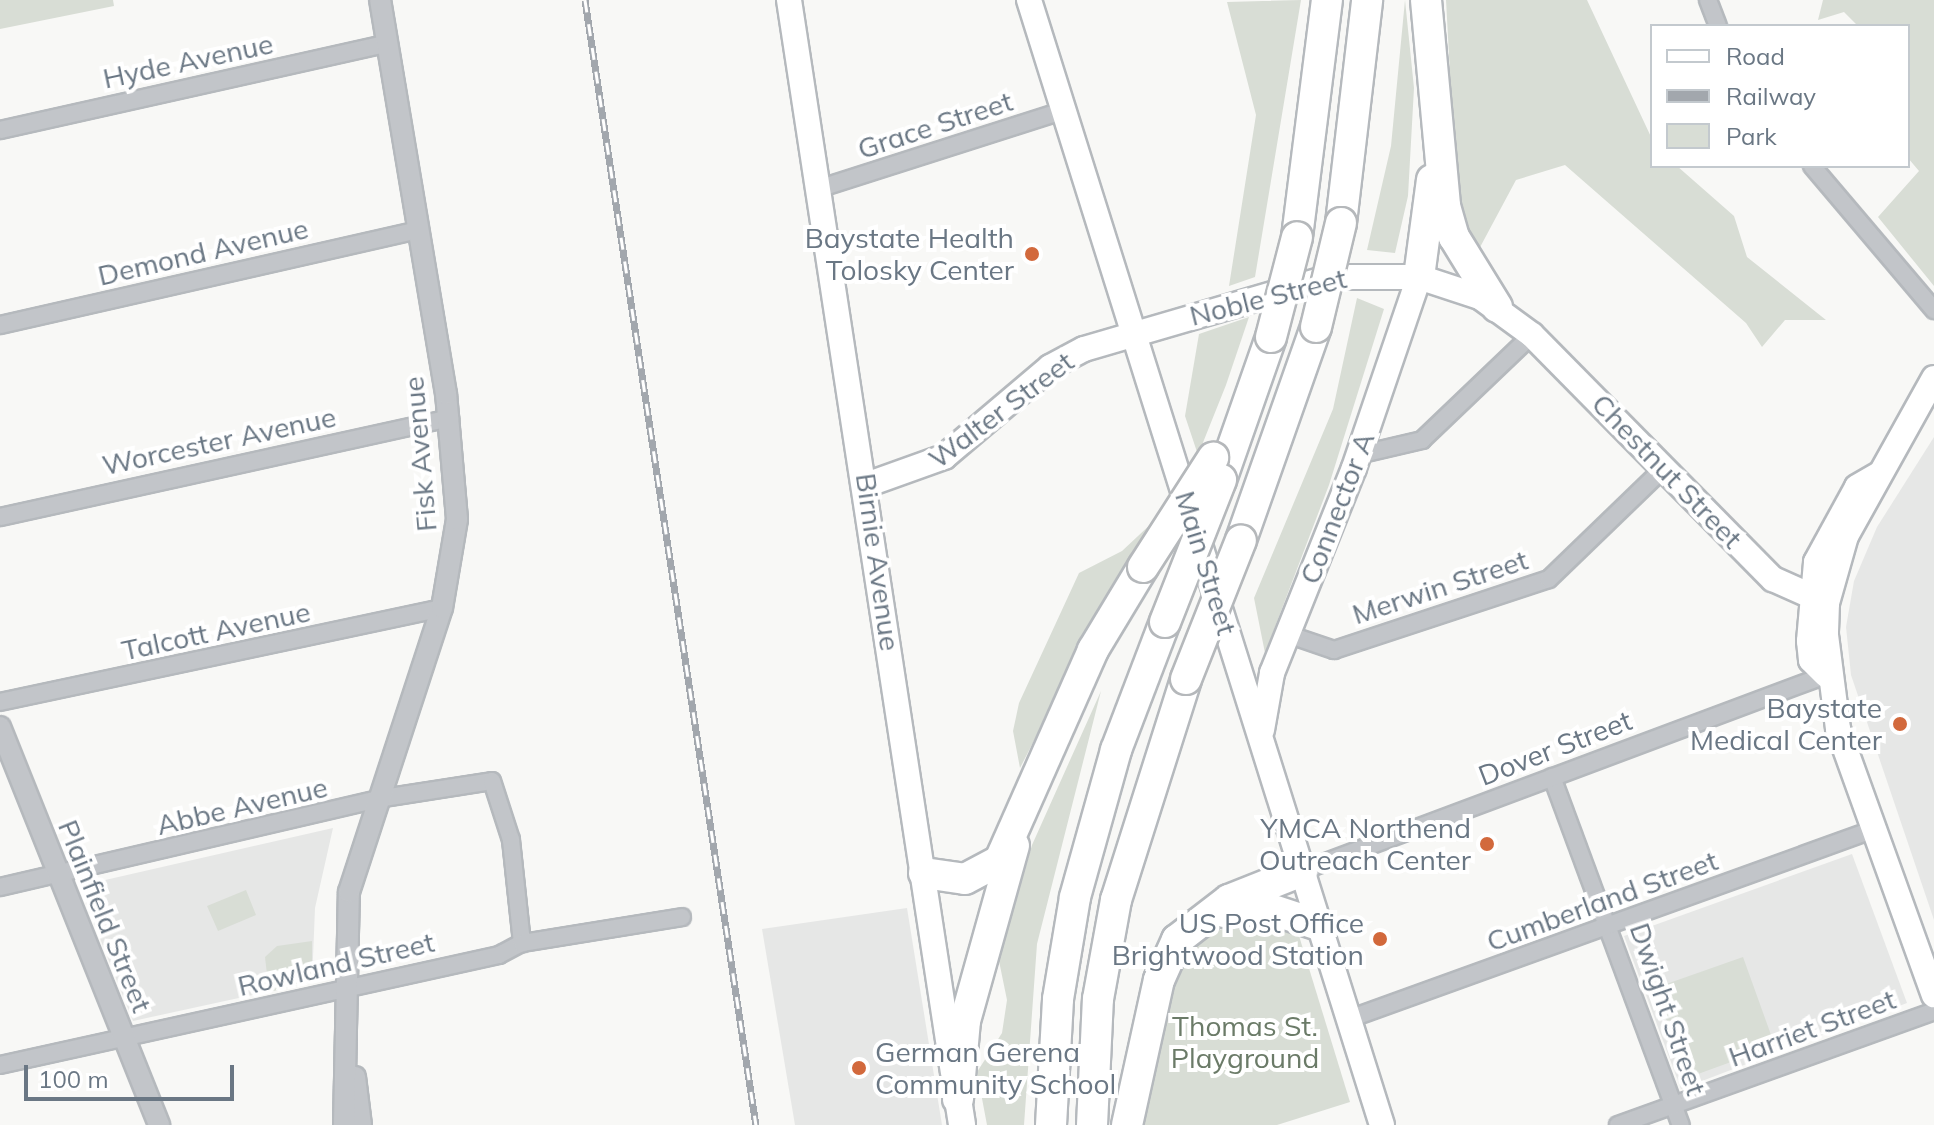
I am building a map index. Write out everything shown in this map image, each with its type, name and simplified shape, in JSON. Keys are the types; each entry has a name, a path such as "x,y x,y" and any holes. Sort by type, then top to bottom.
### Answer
{"highway":[{"path":"1051,1125 1058,999 1075,897 1116,750 1165,622 1217,469 1261,370 1271,337 1297,237 1327,0"},
{"path":"1092,1125 1096,1023 1113,912 1186,679 1241,540 1316,327 1341,223 1367,0"},
{"path":"1426,0 1437,126 1454,237 1497,307"},
{"path":"1419,277 1437,126"},
{"path":"924,873 965,879 991,868 1008,848 1039,768 1093,650 1143,567 1217,469"},
{"path":"960,1112 965,1021 1039,768"},
{"path":"1127,1125 1162,969 1177,940 1206,914 1302,871"},
{"path":"1206,914 1261,908 1319,925"}],"main road":[{"name":"Birnie Avenue","path":"789,0 821,188 960,1112"},
{"name":"Main Street","path":"1029,0 1382,1125"},
{"name":"Noble Street","path":"1134,332 1330,277 1419,277 1497,307 1532,335"},
{"name":"Connector A","path":"1261,741 1270,682 1358,455 1419,277"},
{"name":"Walter Street","path":"866,485 931,465 1060,360 1134,332"},
{"name":"Chestnut Street","path":"1532,335 1773,579 1817,602"},
{"path":"1934,378 1846,536 1817,602 1826,675 1872,830 1934,995"}],"street":[{"name":"Fisk Avenue","path":"344,1125 343,987 349,892 442,608 457,519 450,418 380,0"},
{"path":"1708,0 1717,24"},
{"name":"Hyde Avenue","path":"0,130 386,44"},
{"name":"Grace Street","path":"821,188 1065,110"},
{"path":"1814,168 1934,310"},
{"name":"Demond Avenue","path":"0,325 418,230"},
{"path":"1358,455 1422,440 1532,335"},
{"name":"Worcester Avenue","path":"0,517 450,418"},
{"name":"Merwin Street","path":"1287,634 1334,650 1549,579 1664,468"},
{"name":"Talcott Avenue","path":"0,702 442,608"},
{"name":"Dover Street","path":"1302,871 1826,675"},
{"name":"Plainfield Street","path":"0,727 159,1125"},
{"name":"Dwight Street","path":"1552,777 1612,925 1681,1125"},
{"name":"Abbe Avenue","path":"0,887 377,799 496,782 511,840 522,943"},
{"name":"Cumberland Street","path":"1349,1019 1872,830"},
{"name":"Rowland Street","path":"0,1065 125,1040 343,987 495,956 522,943 682,917"},
{"name":"Fisk Avenue","path":"343,987 361,1125"},
{"name":"Harriet Street","path":"1618,1125 1934,1011"}],"shaded area":[{"name":"Baystate Medical Center","path":"1934,437 1934,920 1851,675 1846,627 1854,581 1877,527"},
{"path":"333,828 315,908 312,982 133,1021 79,886"},
{"path":"1852,854 1907,1003 1681,1089 1624,936"},
{"name":"German Gerena Community School","path":"907,908 942,1125 795,1125 762,929"}],"green space":[{"path":"0,0 113,0 114,6 0,29"},
{"path":"1301,0 1255,277 1229,286 1256,115 1227,2"},
{"path":"1405,0 1414,88 1408,196 1395,253 1367,250 1391,146"},
{"path":"1446,0 1587,0 1650,135 1650,168 1679,168 1734,216 1747,257 1826,320 1785,320 1762,347 1746,323 1565,165 1516,180 1478,251 1458,222"},
{"path":"1823,0 1934,0 1934,286 1878,217 1919,171 1910,160 1910,24 1856,24 1844,12 1818,20"},
{"path":"1357,298 1384,309 1329,485 1265,653 1254,598 1333,409"},
{"path":"1249,317 1198,455 1185,416 1199,334"},
{"path":"1154,521 1094,623 1020,768 1013,731 1019,703 1079,573 1122,551"},
{"path":"1101,691 1037,944 1024,1125 987,1125 977,1072 1002,1033 1007,1000 999,961 1032,845"},
{"path":"246,890 256,915 218,931 207,906"},
{"name":"Thomas St. Playground","path":"1249,918 1296,926 1350,1102 1277,1125 1142,1125 1180,963 1205,936"},
{"path":"312,941 312,982 269,992 265,957 277,946"},
{"path":"1743,957 1775,1046 1687,1078 1655,988"}],"railway":[{"path":"585,0 756,1125"}],"place":[{"name":"Baystate Health Tolosky Center","path":"1032,254"},
{"name":"Baystate Medical Center","path":"1900,724"},
{"name":"YMCA Northend Outreach Center","path":"1487,844"},
{"name":"US Post Office Brightwood Station","path":"1380,939"},
{"name":"German Gerena Community School","path":"859,1068"}]}
